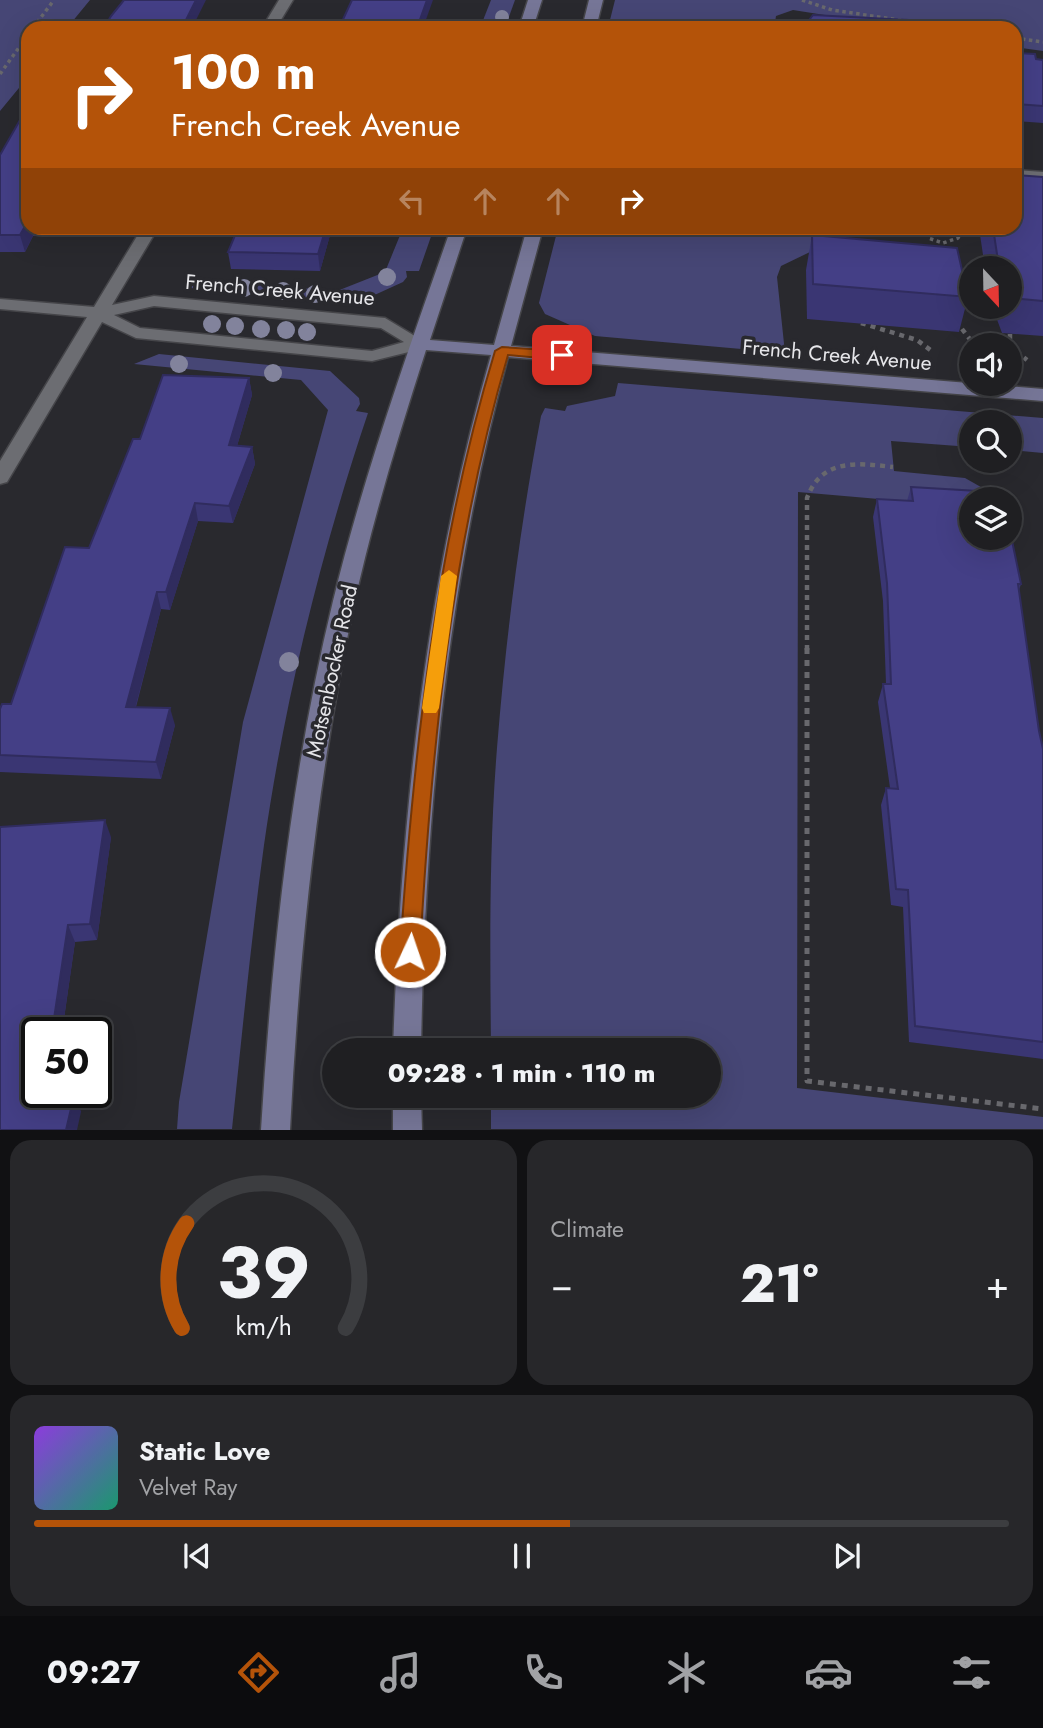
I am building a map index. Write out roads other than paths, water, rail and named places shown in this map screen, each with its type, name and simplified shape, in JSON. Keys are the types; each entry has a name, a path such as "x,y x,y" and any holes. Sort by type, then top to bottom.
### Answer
{"main road":[{"path":"528,21 535,0"},
{"path":"591,21 596,0"},
{"name":"Motsenbocker Road","path":"275,1129 279,1037 288,945 318,732 362,533 419,344 457,235"},
{"path":"408,1038 416,840 431,705 457,534 488,397 533,235"},
{"name":"French Creek Avenue","path":"419,344 1043,395"},
{"path":"407,1108 408,1129"}],"street":[{"path":"274,21 286,0"},
{"path":"1022,176 1043,177"},
{"path":"0,477 145,235"},
{"name":"French Creek Avenue","path":"0,304 98,313 155,301 385,323 419,344"},
{"name":"French Creek Avenue","path":"98,313 136,332 372,356 419,344"}]}
